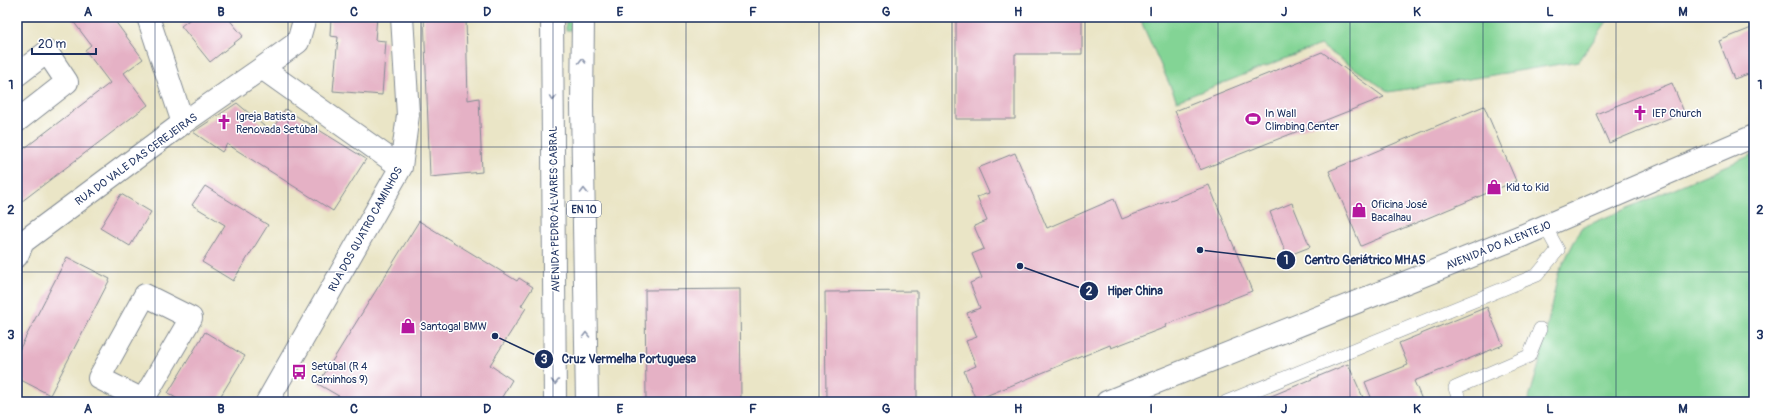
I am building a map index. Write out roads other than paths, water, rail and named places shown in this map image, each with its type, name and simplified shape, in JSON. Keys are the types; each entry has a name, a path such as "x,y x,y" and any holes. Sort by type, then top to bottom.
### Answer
{"street":[{"path":"148,17 183,123"},
{"name":"RUA DOS QUATRO CAMINHOS","path":"267,402 401,167 408,115 402,17"},
{"name":"AVENIDA PEDRO ÁLVARES CABRAL","path":"552,17 555,402"},
{"name":"EN 10","path":"583,17 582,106 587,402"},
{"name":"RUA DO VALE DAS CEREJEIRAS","path":"19,244 183,123 298,42 301,20"},
{"path":"17,75 47,52 67,82 17,121"},
{"path":"262,68 401,167"},
{"name":"AVENIDA DO ALENTEJO","path":"1107,402 1545,226 1754,136"},
{"path":"145,295 191,318 144,401 99,378 145,295"}],"lane":[{"path":"1226,402 1537,275 1558,250 1545,226"},
{"path":"1460,402 1455,388 1529,356 1540,329"}],"place":[{"name":"IEP Church","path":"1640,113"},
{"name":"In Wall Climbing Center","path":"1253,119"},
{"name":"Igreja Batista Renovada Setúbal","path":"224,122"},
{"name":"Kid to Kid","path":"1494,187"},
{"name":"Oficina José Bacalhau","path":"1359,210"},
{"name":"Centro Geriátrico MHAS","path":"1200,250"},
{"name":"Hiper China","path":"1020,266"},
{"name":"Santogal BMW","path":"408,326"},
{"name":"Cruz Vermelha Portuguesa","path":"495,336"},
{"name":"Setúbal (R 4 Caminhos 9)","path":"299,372"}]}
